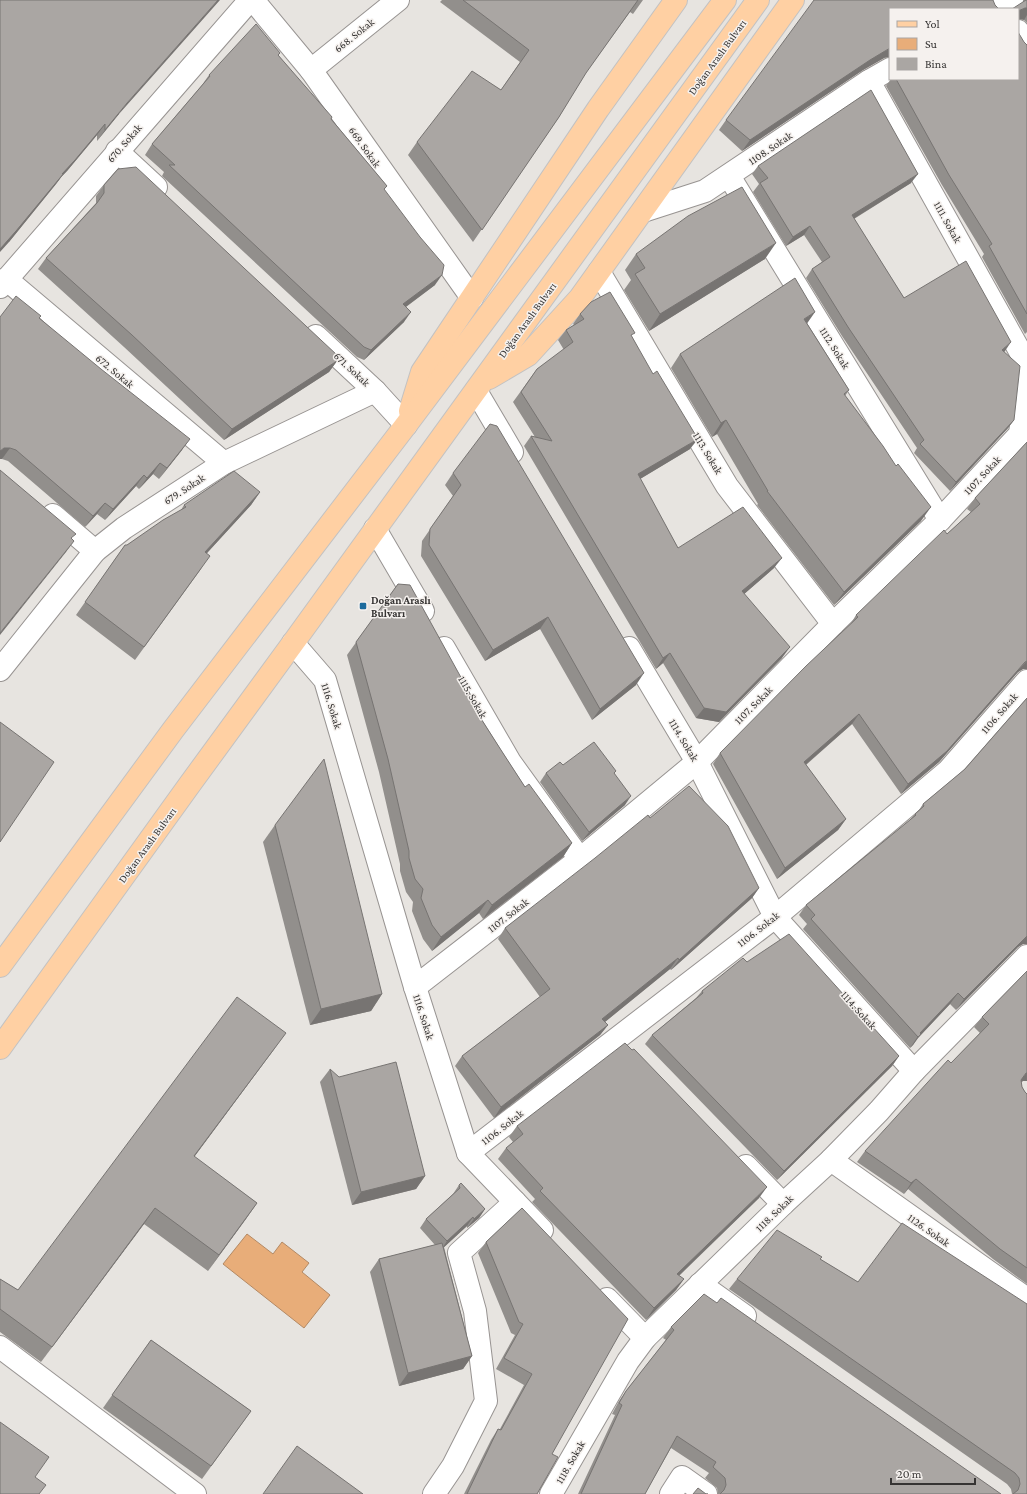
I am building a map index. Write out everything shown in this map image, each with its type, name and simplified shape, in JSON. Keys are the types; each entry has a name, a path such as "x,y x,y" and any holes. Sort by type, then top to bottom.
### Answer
{"main road":[{"path":"406,425 422,372 598,109 676,0"},
{"path":"0,966 173,730 406,425 725,0"},
{"name":"Doğan Araslı Bulvarı","path":"0,1048 758,0"},
{"path":"478,387 528,355 580,298 793,0"}],"street":[{"name":"670. Sokak","path":"3,283 250,0"},
{"name":"669. Sokak","path":"253,0 311,70 472,298"},
{"name":"668. Sokak","path":"311,70 398,0"},
{"path":"1019,33 1027,46"},
{"name":"1108. Sokak","path":"642,211 705,191 869,81 889,70"},
{"name":"1111. Sokak","path":"869,81 1027,364"},
{"path":"117,151 169,199"},
{"name":"1112. Sokak","path":"729,176 940,520"},
{"name":"1113. Sokak","path":"599,272 727,486 833,624"},
{"name":"672. Sokak","path":"3,283 224,463"},
{"name":"671. Sokak","path":"301,322 375,391"},
{"name":"1107. Sokak","path":"415,987 580,859 697,762 833,624 940,520 1020,434 1027,373"},
{"path":"478,387 521,466"},
{"path":"375,391 406,425"},
{"name":"679. Sokak","path":"0,670 95,550 124,528 224,463 375,391"},
{"path":"36,501 95,550"},
{"name":"1115. Sokak","path":"375,529 510,762 580,859"},
{"name":"1114. Sokak","path":"619,631 697,762 775,916 914,1071"},
{"name":"1116. Sokak","path":"293,643 325,680 415,987 468,1153 553,1242"},
{"name":"1106. Sokak","path":"468,1153 775,916 948,771 1027,681"},
{"name":"1118. Sokak","path":"551,1494 628,1361 645,1338 783,1204 831,1160 879,1111 914,1071 1027,956"},
{"path":"620,1036 636,1053"},
{"path":"734,1153 783,1204"},
{"name":"1126. Sokak","path":"831,1160 1027,1300"},
{"path":"434,1494 453,1466 486,1401 475,1311 458,1253 515,1202"},
{"path":"700,1284 759,1325"},
{"path":"596,1287 645,1338"},
{"path":"0,1347 195,1494"},
{"path":"671,1494 682,1477 706,1494"}],"water":[{"path":"247,1234 273,1254 282,1242 309,1263 302,1272 330,1295 304,1328 223,1264"}],"building":[{"path":"0,0 218,0 105,130 105,124 0,249"},
{"path":"463,0 638,0 586,73 559,117 482,230 417,142 472,71 501,90 529,50"},
{"path":"814,0 993,0 998,8 889,8 889,49 750,140 726,120"},
{"path":"1027,0 1027,8 1019,11 1019,8 1014,8"},
{"path":"256,24 280,53 278,55 332,117 331,119 387,186 384,189 420,237 444,265 442,275 403,304 411,312 371,350 364,347 169,165 175,165 152,144 210,76 209,75"},
{"path":"1019,34 1027,45 1027,314 989,246 992,244 949,175 897,80 1019,80"},
{"path":"871,90 918,174 852,215 904,298 966,261 1011,342 1002,350 1020,366 1014,420 956,482 920,444 924,440 848,327 812,269 830,257 810,226 793,237 760,183 768,178 758,166"},
{"path":"136,167 337,355 337,361 232,429 132,335 46,258 97,203 104,193 104,185 118,169"},
{"path":"742,187 776,243 660,314 635,274 645,268 636,254 688,216"},
{"path":"795,278 815,312 804,319 849,390 844,394 896,466 898,464 931,507 844,592 767,491 726,420 721,423 680,354"},
{"path":"610,292 635,333 631,335 653,374 657,371 698,439 638,474 678,548 743,507 782,558 742,591 790,647 726,712 704,708 670,653 663,658 531,436 552,441 521,392 537,369 573,342 566,330 584,319 580,314 591,302"},
{"path":"16,296 41,316 39,318 101,369 190,439 167,468 160,463 147,478 144,475 113,509 105,503 93,516 16,450 4,448 0,451 0,317"},
{"path":"490,424 497,426 644,673 600,709 548,617 493,650 429,545 430,529 461,485 453,473"},
{"path":"1027,442 1027,661 947,751 908,784 859,714 804,762 846,819 785,868 720,753 806,666 858,617 856,615 944,530 947,534 980,504 975,498"},
{"path":"0,470 76,534 71,538 74,541 0,633"},
{"path":"234,471 260,492 205,552 210,556 144,647 85,602 125,545 186,507 184,505"},
{"path":"398,584 410,585 474,701 471,703 525,787 529,784 572,843 492,905 488,900 441,937 432,925 421,898 423,889 415,879 409,858 409,851 388,759 356,642"},
{"path":"1027,698 1027,936 964,999 958,993 920,1033 921,1034 918,1037 811,919 815,915 806,905 916,815 915,814 924,806 923,804 965,769"},
{"path":"0,722 54,762 0,842"},
{"path":"594,742 616,771 614,773 631,796 589,832 546,773 560,762 563,765"},
{"path":"324,759 382,994 321,1009 275,825"},
{"path":"689,786 728,826 759,888 679,960 678,958 602,1019 608,1025 501,1107 462,1056 550,989 505,928 648,815 650,818"},
{"path":"789,934 899,1056 784,1171 652,1035 703,993 702,991 743,958 747,962"},
{"path":"1027,971 1027,1073 1021,1080 1022,1087 1027,1094 1027,1268 1000,1249 916,1179 911,1183 865,1151 948,1060 951,1063 989,1024 982,1017"},
{"path":"237,997 286,1033 194,1156 257,1203 219,1255 155,1208 52,1347 0,1309 0,1279 18,1290"},
{"path":"625,1043 632,1050 634,1049 767,1187 677,1274 684,1279 654,1308 540,1191 543,1188 506,1148 523,1134 517,1126"},
{"path":"396,1062 425,1176 361,1192 330,1069 339,1077"},
{"path":"461,1183 485,1209 474,1219 473,1217 447,1241 426,1219 460,1188 459,1185"},
{"path":"522,1208 628,1319 552,1454 558,1457 537,1494 467,1494 498,1429 501,1430 532,1374 504,1358 523,1324 519,1322 486,1242"},
{"path":"902,1223 1027,1304 1027,1494 1013,1494 1018,1490 1020,1484 1019,1478 1015,1473 737,1279 777,1230 822,1257 820,1259 858,1282"},
{"path":"442,1243 472,1356 408,1373 379,1259"},
{"path":"704,1294 717,1303 721,1298 1001,1494 720,1494 726,1485 725,1478 713,1467 716,1462 677,1436 645,1494 581,1494 622,1405 619,1403 626,1391 674,1330 671,1327"},
{"path":"151,1340 251,1411 211,1466 112,1395"},
{"path":"0,1422 49,1457 35,1477 46,1485 39,1494 0,1494"},
{"path":"297,1446 363,1494 263,1494"},
{"path":"698,1488 706,1494 693,1494"}],"place":[{"name":"Doğan Araslı Bulvarı","path":"363,606"}]}
